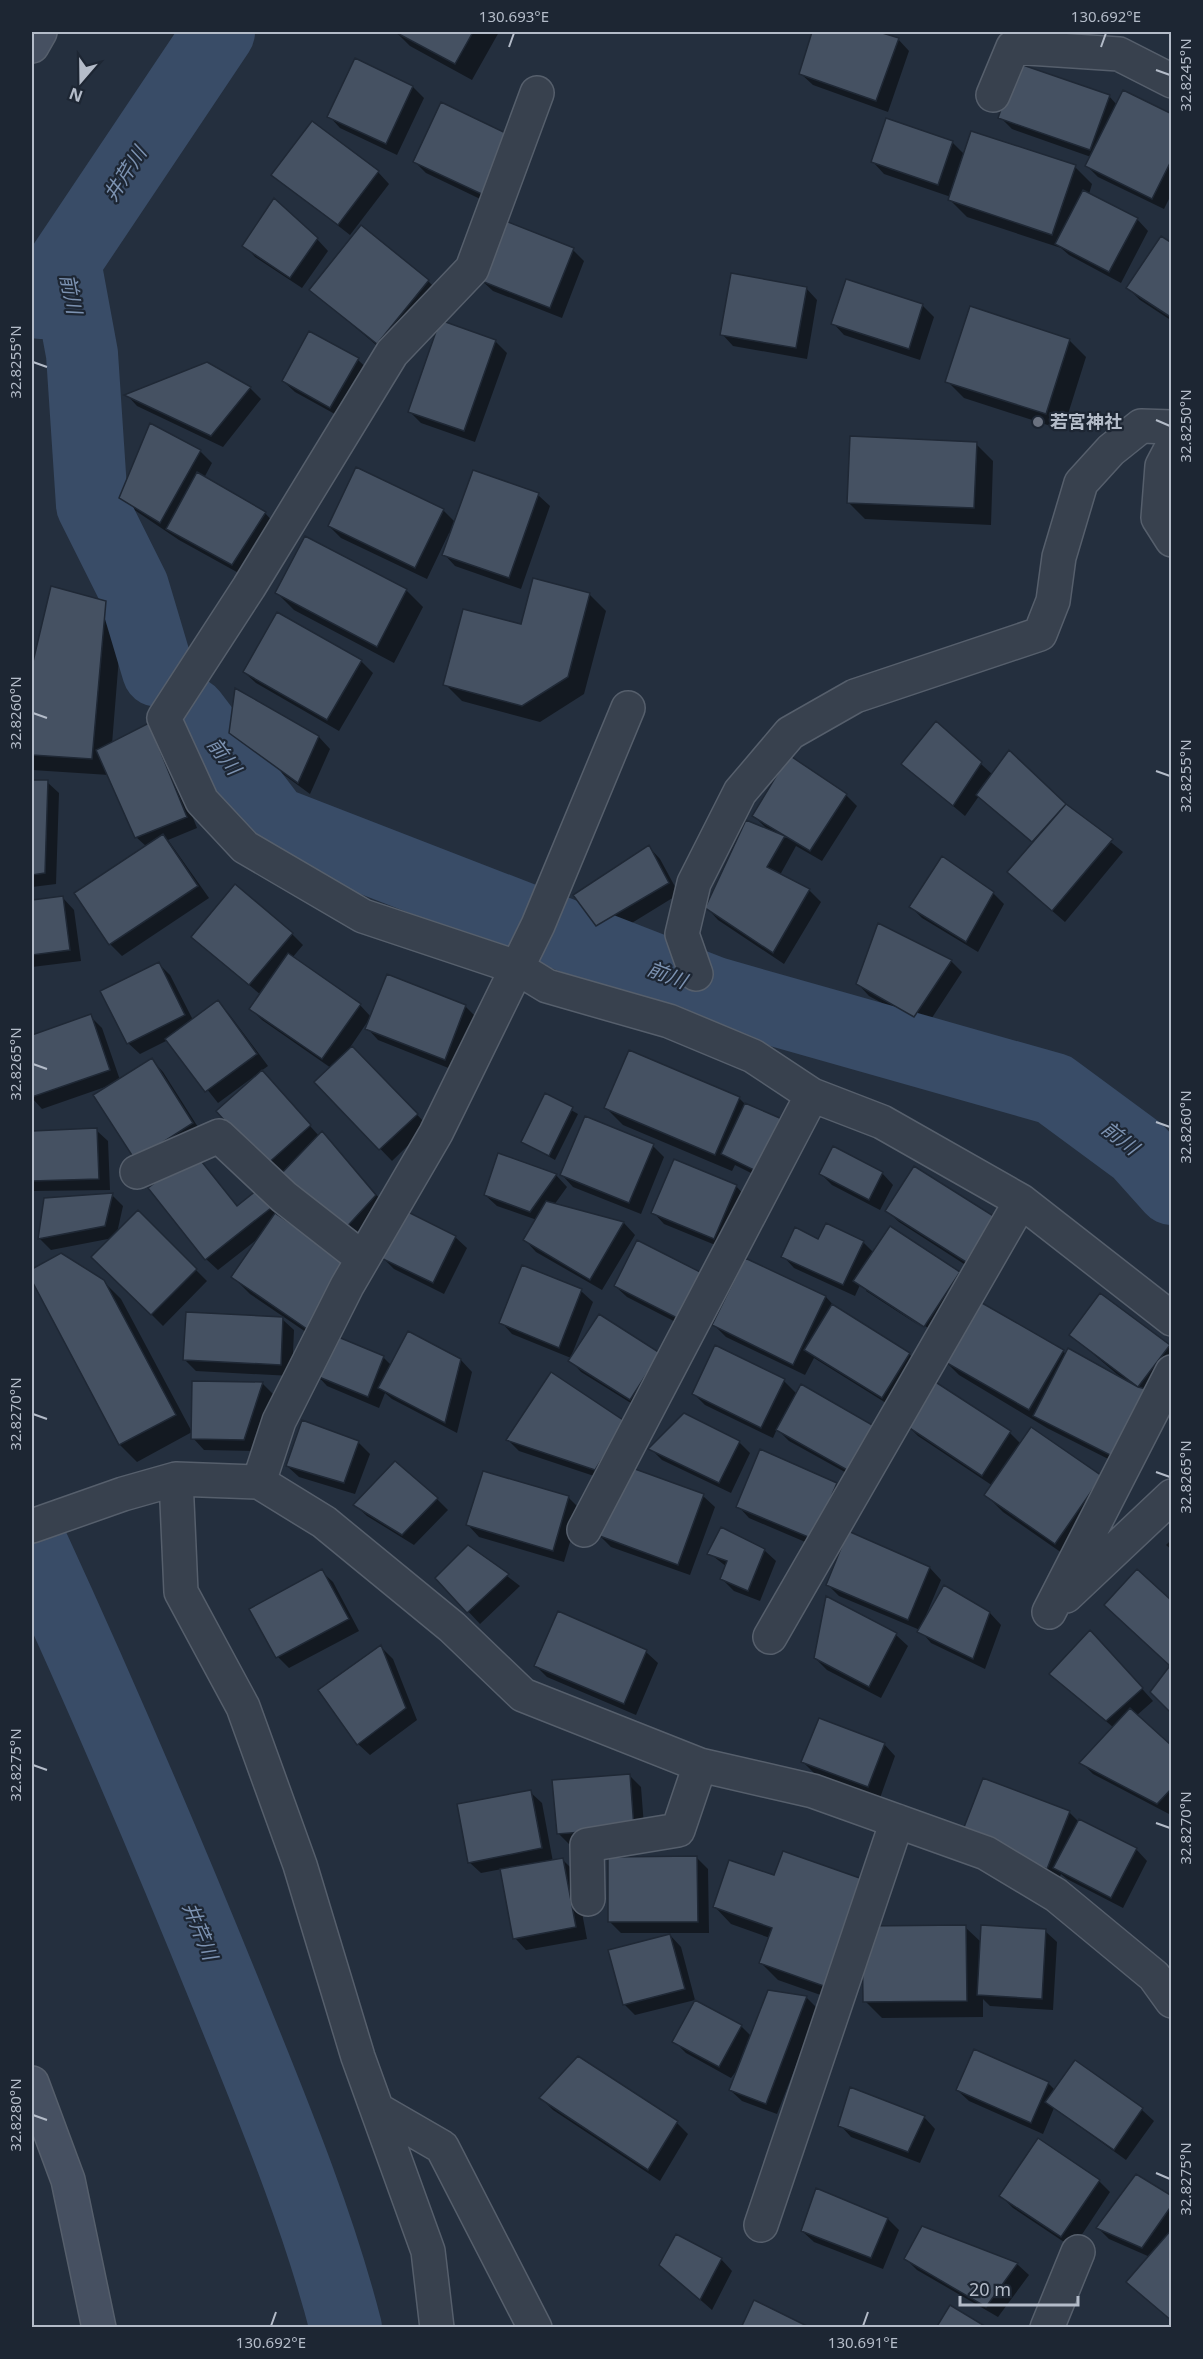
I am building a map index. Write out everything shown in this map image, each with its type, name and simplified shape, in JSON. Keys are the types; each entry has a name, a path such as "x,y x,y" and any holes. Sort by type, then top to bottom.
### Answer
{"main road":[{"path":"32,46 40,32"},
{"path":"32,2083 68,2180 99,2328"}],"street":[{"path":"993,95 1013,47 1119,54 1172,81"},
{"path":"537,93 472,269 392,353 249,587 164,718 202,801 245,847 363,916 516,967 547,986 669,1021 753,1056 812,1095 882,1122 1021,1202 1172,1319"},
{"path":"696,974 682,934 694,883 740,792 790,733 855,696 1040,634 1053,601 1059,557 1081,483 1111,450 1141,426 1172,427"},
{"path":"1172,447 1162,466 1158,518 1172,540"},
{"path":"259,1482 279,1421 362,1258 436,1133 538,925 628,708"},
{"path":"584,1530 812,1095"},
{"path":"137,1172 219,1136 284,1197 362,1258"},
{"path":"770,1637 1021,1202"},
{"path":"1172,1372 1049,1612 1172,1496"},
{"path":"176,1479 181,1592 243,1707 300,1865 358,2057 428,2251 437,2328"},
{"path":"32,1526 123,1494 176,1479 259,1482 324,1522 452,1627 523,1695 700,1765 813,1791 986,1853 1056,1894 1154,1976 1172,2001"},
{"path":"588,1899 587,1845 678,1830 700,1765"},
{"path":"761,2225 897,1821"},
{"path":"378,2110 442,2147 535,2328"},
{"path":"1047,2328 1078,2252"}],"building":[{"path":"395,32 473,32 455,64"},
{"path":"812,32 879,32 899,38 876,101 799,74"},
{"path":"355,58 413,86 386,144 327,117"},
{"path":"1017,63 1110,95 1090,150 998,118"},
{"path":"1123,90 1172,114 1172,159 1152,199 1085,166"},
{"path":"441,102 516,138 488,197 413,162"},
{"path":"886,118 953,141 938,185 871,162"},
{"path":"312,121 379,171 338,225 271,175"},
{"path":"971,131 1076,165 1052,235 948,200"},
{"path":"1083,190 1138,218 1109,272 1055,244"},
{"path":"274,198 318,238 290,278 242,246"},
{"path":"503,220 574,248 550,308 479,280"},
{"path":"361,225 429,280 377,344 309,290"},
{"path":"1161,236 1172,243 1172,318 1126,288"},
{"path":"731,273 807,287 796,348 720,335"},
{"path":"846,279 923,304 909,349 831,324"},
{"path":"970,306 1070,339 1046,414 945,382"},
{"path":"440,320 496,340 464,431 408,412"},
{"path":"309,331 359,358 330,408 282,381"},
{"path":"207,362 251,387 211,436 124,395"},
{"path":"150,423 201,450 160,523 119,498"},
{"path":"850,436 977,442 974,508 847,503"},
{"path":"356,467 444,509 415,568 328,526"},
{"path":"473,470 539,493 509,578 442,555"},
{"path":"197,472 266,512 232,565 166,529"},
{"path":"305,536 407,589 377,647 275,593"},
{"path":"533,578 590,593 568,677 522,706 443,685 463,609 521,624"},
{"path":"51,586 106,601 92,759 32,755 32,666"},
{"path":"277,612 362,660 327,720 243,672"},
{"path":"235,688 319,736 298,783 229,733"},
{"path":"936,721 982,762 953,806 901,764"},
{"path":"149,723 187,817 135,838 96,750"},
{"path":"1009,750 1066,804 1032,842 976,795"},
{"path":"789,755 847,794 810,851 752,816"},
{"path":"32,780 48,780 45,873 32,875"},
{"path":"1066,804 1113,839 1052,911 1007,872"},
{"path":"746,820 785,836 767,867 810,889 773,953 705,908"},
{"path":"163,834 198,886 109,945 74,893"},
{"path":"649,845 669,883 596,926 573,895"},
{"path":"942,856 994,892 966,942 909,907"},
{"path":"235,884 293,933 249,985 191,937"},
{"path":"63,896 70,950 32,955 32,900"},
{"path":"878,923 952,960 914,1017 856,984"},
{"path":"288,953 361,1004 322,1059 249,1009"},
{"path":"159,962 185,1015 127,1044 100,991"},
{"path":"387,974 466,1005 445,1060 365,1029"},
{"path":"218,1000 257,1054 205,1092 165,1039"},
{"path":"91,1014 110,1070 32,1097 32,1035"},
{"path":"352,1046 418,1114 379,1150 314,1082"},
{"path":"629,1050 740,1097 715,1155 604,1108"},
{"path":"152,1058 193,1123 135,1160 93,1095"},
{"path":"262,1070 311,1125 265,1166 216,1111"},
{"path":"545,1093 573,1107 549,1156 521,1142"},
{"path":"745,1103 782,1119 758,1172 721,1154"},
{"path":"585,1116 654,1144 629,1203 560,1175"},
{"path":"97,1128 99,1179 32,1181 32,1131"},
{"path":"322,1131 376,1195 342,1232 280,1175"},
{"path":"833,1146 883,1172 869,1200 819,1174"},
{"path":"194,1152 237,1206 257,1190 271,1208 205,1260 148,1188"},
{"path":"498,1153 557,1174 530,1212 484,1195"},
{"path":"674,1159 737,1185 714,1239 651,1213"},
{"path":"914,1166 995,1217 966,1262 885,1211"},
{"path":"113,1193 105,1226 38,1239 44,1198"},
{"path":"546,1201 624,1222 590,1280 523,1240"},
{"path":"138,1210 197,1269 151,1315 91,1257"},
{"path":"404,1210 456,1236 433,1283 381,1258"},
{"path":"275,1213 351,1265 307,1329 231,1277"},
{"path":"826,1223 864,1241 843,1285 781,1257 795,1227 818,1239"},
{"path":"890,1226 960,1272 924,1327 853,1281"},
{"path":"637,1240 706,1275 683,1321 614,1286"},
{"path":"61,1253 104,1280 176,1415 119,1445 32,1281 32,1269"},
{"path":"745,1258 826,1296 793,1365 712,1325"},
{"path":"522,1265 582,1289 559,1348 499,1323"},
{"path":"1100,1293 1170,1345 1138,1387 1069,1335"},
{"path":"975,1299 1064,1350 1029,1410 940,1359"},
{"path":"832,1304 910,1353 882,1398 804,1350"},
{"path":"186,1312 283,1317 281,1365 183,1360"},
{"path":"599,1314 660,1353 630,1400 568,1361"},
{"path":"408,1331 461,1359 445,1423 378,1388"},
{"path":"331,1334 384,1356 368,1397 314,1375"},
{"path":"715,1345 785,1379 761,1428 692,1394"},
{"path":"1068,1348 1138,1387 1150,1390 1116,1458 1033,1416"},
{"path":"551,1372 626,1422 595,1470 506,1440"},
{"path":"192,1381 263,1382 244,1440 191,1439"},
{"path":"934,1381 1011,1431 982,1476 905,1425"},
{"path":"801,1384 874,1426 849,1471 776,1430"},
{"path":"684,1413 740,1441 719,1483 648,1449"},
{"path":"302,1420 359,1441 344,1483 286,1466"},
{"path":"1031,1427 1102,1476 1055,1544 984,1495"},
{"path":"760,1449 837,1483 813,1539 736,1507"},
{"path":"395,1461 438,1498 402,1535 353,1505"},
{"path":"624,1465 704,1494 678,1565 597,1535"},
{"path":"483,1471 569,1496 553,1551 466,1525"},
{"path":"721,1527 765,1549 748,1591 720,1579 727,1561 707,1554"},
{"path":"848,1531 930,1567 908,1620 826,1585"},
{"path":"468,1545 509,1574 467,1613 435,1578"},
{"path":"322,1569 349,1619 276,1658 249,1609"},
{"path":"1137,1569 1172,1601 1172,1662 1169,1665 1104,1605"},
{"path":"944,1585 990,1612 973,1659 917,1632"},
{"path":"826,1596 897,1633 869,1687 814,1658"},
{"path":"558,1611 647,1650 624,1704 534,1666"},
{"path":"1090,1630 1143,1688 1106,1721 1049,1674"},
{"path":"381,1645 406,1708 357,1745 318,1690"},
{"path":"1172,1663 1172,1714 1150,1692"},
{"path":"1130,1708 1172,1746 1172,1788 1157,1804 1079,1763"},
{"path":"819,1718 885,1743 868,1787 801,1762"},
{"path":"630,1774 634,1828 557,1834 552,1780"},
{"path":"983,1778 1070,1811 1047,1869 961,1835"},
{"path":"531,1790 542,1848 468,1863 457,1804"},
{"path":"1079,1819 1137,1848 1111,1898 1053,1868"},
{"path":"783,1851 871,1882 832,1989 759,1963 772,1928 713,1907 729,1860 774,1875"},
{"path":"697,1856 698,1922 608,1922 608,1857"},
{"path":"563,1858 576,1927 513,1939 500,1869"},
{"path":"966,1925 967,2001 863,2002 862,1926"},
{"path":"981,1925 1046,1929 1042,1999 977,1995"},
{"path":"670,1934 685,1989 623,2005 608,1950"},
{"path":"768,1990 807,1996 766,2104 729,2090"},
{"path":"695,2000 742,2025 719,2067 672,2042"},
{"path":"974,2049 1049,2082 1031,2123 956,2090"},
{"path":"578,2056 678,2121 648,2170 539,2098"},
{"path":"1075,2060 1143,2108 1114,2150 1045,2102"},
{"path":"850,2087 925,2116 908,2152 838,2126"},
{"path":"1038,2138 1100,2180 1061,2237 999,2196"},
{"path":"1136,2174 1172,2196 1172,2205 1142,2248 1096,2228"},
{"path":"816,2188 888,2218 871,2258 801,2231"},
{"path":"922,2226 1018,2263 986,2307 904,2259"},
{"path":"1172,2229 1172,2321 1126,2282"},
{"path":"676,2234 722,2258 700,2300 659,2265"},
{"path":"754,2300 811,2328 741,2328"},
{"path":"950,2305 988,2328 936,2328"}],"waterway":[{"name":"井芹川","path":"40,303 219,32"},
{"name":"前川","path":"65,262 82,354 92,505 133,587 158,671"},
{"name":"前川","path":"191,713 274,822 715,993 1054,1089 1138,1151 1172,1189"},
{"name":"井芹川","path":"32,1544 157,1827 205,1942 307,2202 346,2328"}],"place":[{"name":"若宮神社","path":"1038,422"}]}
